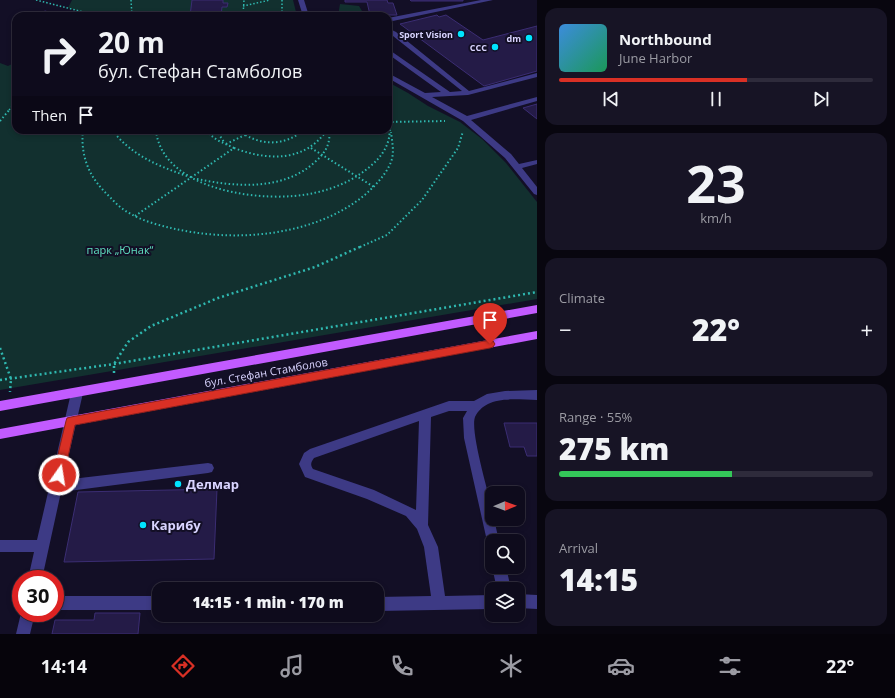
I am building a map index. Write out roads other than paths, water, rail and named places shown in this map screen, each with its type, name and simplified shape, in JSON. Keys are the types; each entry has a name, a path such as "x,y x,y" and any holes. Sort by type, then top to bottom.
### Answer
{"main road":[{"name":"бул. Стефан Стамболов","path":"4,405 537,309"},
{"name":"бул. Стефан Стамболов","path":"0,434 537,335"}],"street":[{"path":"301,0 305,12"},
{"path":"392,19 490,0"},
{"path":"392,32 468,92"},
{"path":"392,54 450,95"},
{"path":"426,95 450,95 468,92 537,75"},
{"path":"392,77 466,119 498,146 518,167 537,192"},
{"path":"466,119 537,99"},
{"path":"518,167 537,162"},
{"path":"37,570 76,393"},
{"path":"491,534 470,438 470,418 476,406 487,399 505,396 537,395"},
{"path":"439,603 431,547 422,525 410,512 370,494 309,473 305,468 305,460 310,454 449,406 476,406"},
{"path":"422,525 425,414"},
{"path":"56,487 208,468"},
{"path":"0,546 43,546"},
{"path":"384,604 485,602"},
{"path":"525,602 537,602"},
{"path":"64,603 152,603"},
{"path":"23,634 26,622"}],"place":[{"name":"Sport Vision","path":"461,34"},
{"name":"dm","path":"529,38"},
{"name":"CCC","path":"495,47"},
{"name":"Делмар","path":"178,484"},
{"name":"Карибу","path":"143,525"}],"park label":[{"name":"парк „Юнак“","path":"120,249"}]}
